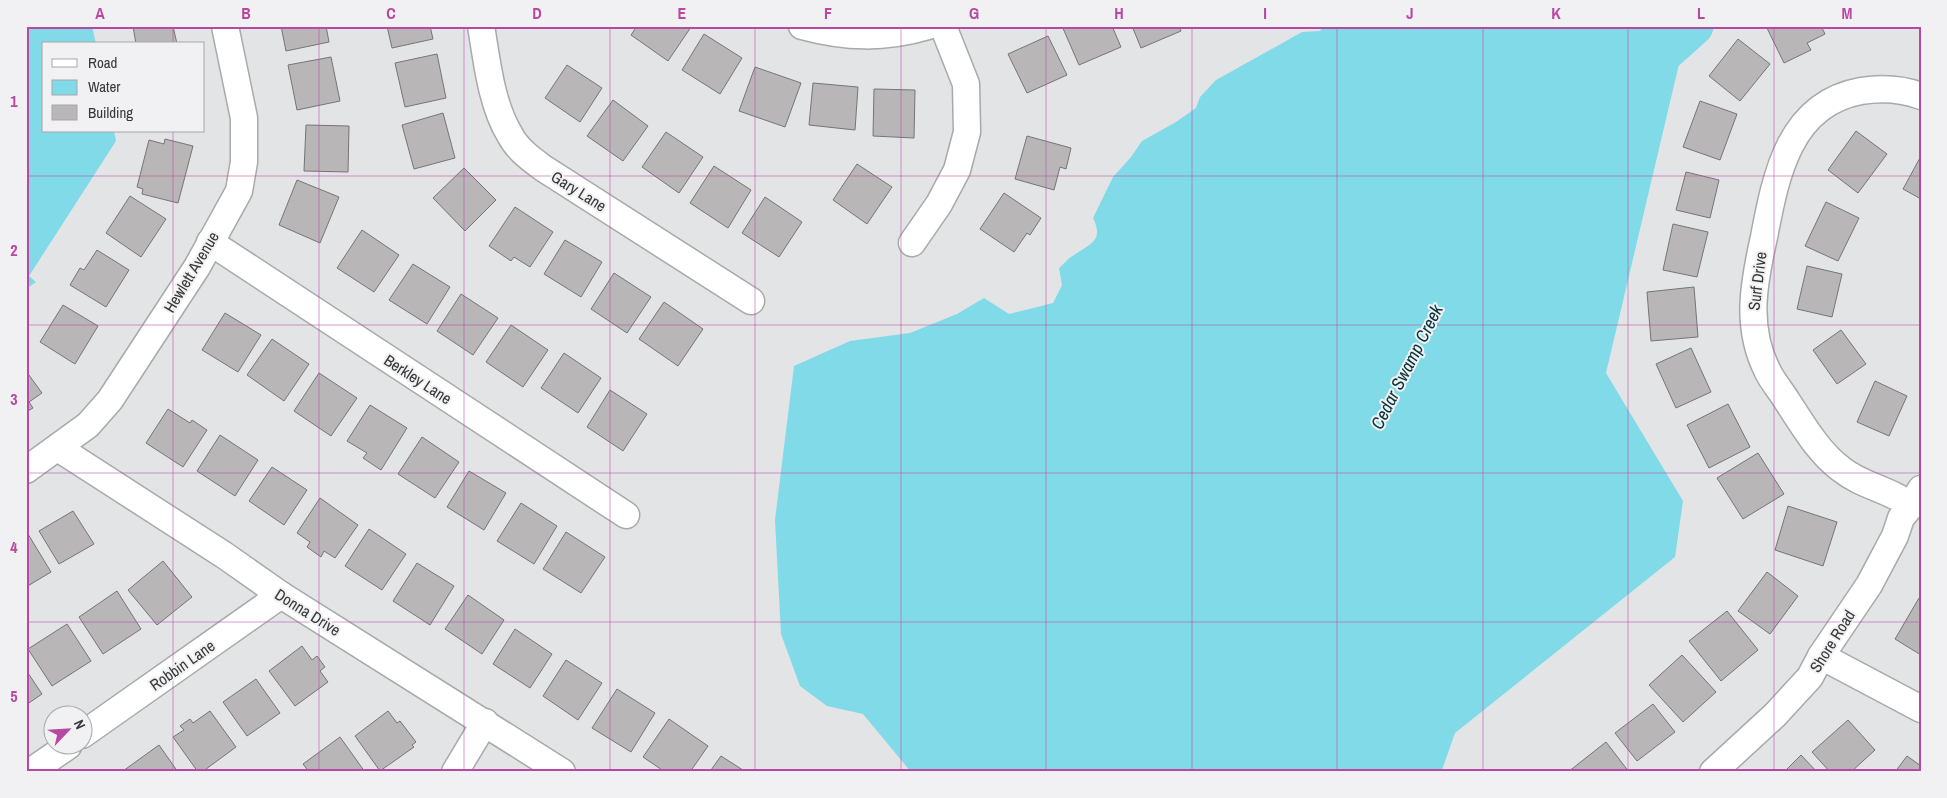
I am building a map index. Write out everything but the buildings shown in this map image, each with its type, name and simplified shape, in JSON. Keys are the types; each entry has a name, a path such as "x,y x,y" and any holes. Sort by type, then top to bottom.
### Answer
{"street":[{"name":"Hewlett Avenue","path":"26,470 88,425 110,400 197,267 240,191 244,162 244,118 225,26"},
{"name":"Gary Lane","path":"480,26 495,99 510,136 526,154 543,168 751,301"},
{"path":"802,26 830,34 878,36 911,31 928,26"},
{"path":"912,243 938,204 957,170 967,132 966,84 943,26"},
{"name":"Surf Drive","path":"1916,498 1897,496 1873,488 1841,470 1817,447 1767,370 1756,340 1752,316 1758,267 1774,186 1794,135 1808,117 1827,102 1848,94 1875,89 1907,91 1921,96"},
{"name":"Berkley Lane","path":"210,242 626,515"},
{"name":"Donna Drive","path":"58,448 224,554 281,595 562,772"},
{"name":"Shore Road","path":"1713,772 1775,715 1810,677 1821,656 1869,585 1896,536 1901,518 1916,498"},
{"name":"Robbin Lane","path":"92,728 281,595"},
{"path":"1821,656 1921,709"},
{"path":"455,772 485,722"},
{"path":"30,772 53,756"}],"water":[{"path":"26,26 92,26 96,42 42,42 42,132 114,132 116,141 29,276 36,282 26,289"},
{"path":"1324,26 1688,26 1606,373 1683,501 1675,557 1455,733 1442,770 1438,772 911,772 863,714 827,706 800,686 781,634 775,520 794,366 850,341 910,333 957,314 984,298 1009,314 1053,303 1062,285 1059,268 1094,241 1097,232 1093,218 1113,177 1142,141 1176,122 1196,108 1200,97 1216,80 1302,32 1320,31"}],"waterway":[{"name":"Cedar Swamp Creek","path":"1646,69 1694,26"}]}
